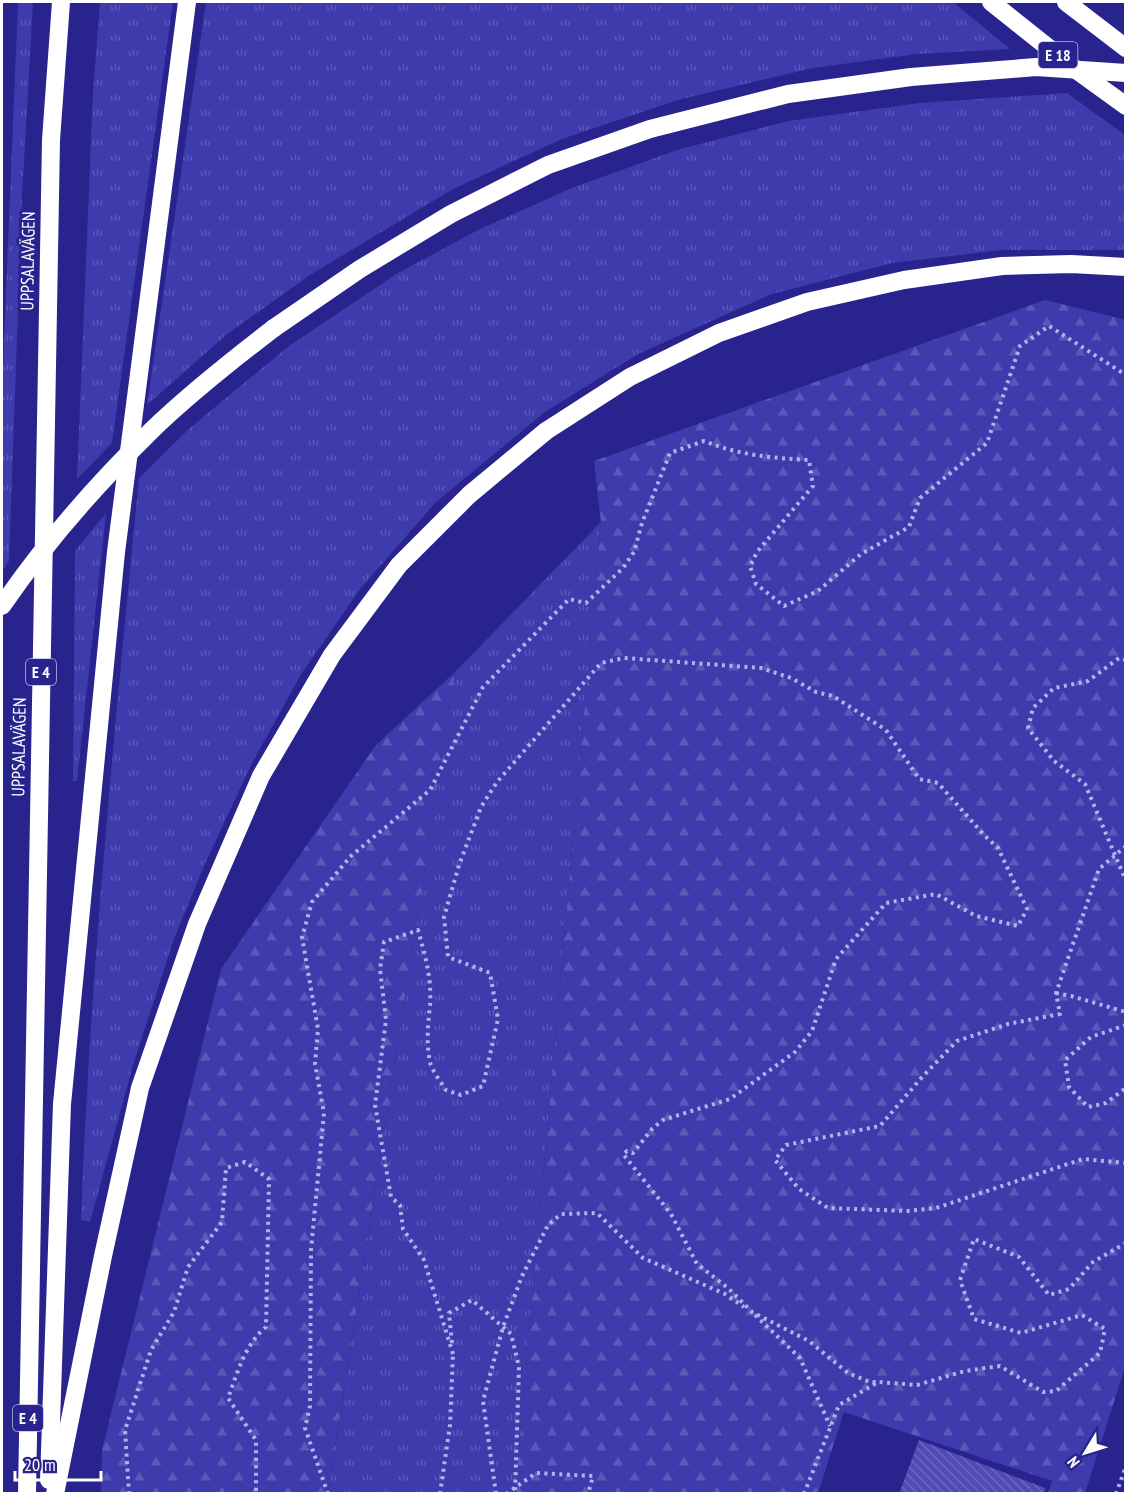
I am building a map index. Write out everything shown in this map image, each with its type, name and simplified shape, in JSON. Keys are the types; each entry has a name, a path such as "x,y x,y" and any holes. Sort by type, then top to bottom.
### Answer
{"highway":[{"name":"UPPSALAVÄGEN","path":"27,1494 51,140 60,2"},
{"path":"48,1494 63,1092 116,552 187,2"},
{"name":"E 18","path":"991,2 1125,106"},
{"name":"E 18","path":"1066,2 1125,48"},
{"path":"2,606 19,581 88,497 151,431 212,376 274,328 360,269 451,214 548,165 650,129 788,94 911,77 1036,67 1125,73"},
{"path":"55,1494 140,1088 197,924 261,776 332,656 399,565 469,495 546,431 630,377 719,333 807,302 904,280 1002,266 1071,264 1125,267"}],"path":[{"path":"328,1494 305,1428 310,1406 311,1250 324,1113 315,1064 318,1029 302,937 312,902 351,856 430,790 483,687 569,599 586,603 623,568 634,552 642,523 670,453 704,441 759,457 809,460 813,486 757,552 750,566 756,584 784,606 818,591 861,554 909,526 920,498 987,444 1020,346 1049,326 1125,375"},
{"path":"453,1354 424,1260 403,1229 400,1205 391,1197 375,1105 386,1020 380,969 384,942 418,930 428,963 430,1004 427,1017 430,1064 446,1090 461,1095 483,1086 498,1019 490,973 448,957 444,917 459,866 481,807 497,782 601,663 624,658 761,668 791,678 816,692 833,696 886,730 919,779 938,783 998,848 1027,909 1018,926 976,916 936,894 886,903 836,959 812,1031 795,1052 730,1099 663,1120 652,1129 633,1153 627,1151 623,1154 670,1214 697,1264 728,1288 800,1358 830,1426"},
{"path":"1125,660 1119,658 1088,681 1054,688 1033,708 1028,728 1054,761 1085,784 1125,881"},
{"path":"1125,846 1099,869 1056,993 1060,1014 1008,1024 957,1041 880,1126 786,1145 775,1160 799,1189 828,1208 908,1211 936,1208 1083,1160 1125,1163"},
{"path":"1056,993 1125,1012"},
{"path":"1125,1025 1091,1037 1065,1060 1069,1087 1088,1107 1106,1103 1125,1088"},
{"path":"129,1494 125,1430 151,1350 174,1312 188,1267 222,1222 226,1168 245,1162 269,1179 266,1327 257,1334 228,1398 256,1440 256,1494"},
{"path":"496,1494 483,1401 504,1327 522,1276 548,1225 561,1214 597,1213 643,1258 725,1294 752,1312 809,1341 848,1374 870,1382 917,1384 965,1371 1000,1366 1043,1392 1056,1391 1100,1353 1105,1329 1082,1315 1021,1333 974,1319 960,1280 974,1239 1019,1257 1049,1295 1069,1289 1093,1262 1125,1243"},
{"path":"440,1494 450,1425 453,1354 449,1313 472,1300 511,1334 519,1367 515,1494"},
{"path":"804,1494 839,1405 878,1383"},
{"path":"1116,1494 1125,1466"},
{"path":"506,1494 536,1473 593,1476 588,1494"}],"green space":[{"path":"18,2 33,2 22,197 9,561 2,571 2,389"},
{"path":"100,2 173,2 112,443 77,479 93,92"},
{"path":"206,2 953,2 1010,49 917,54 813,68 678,100 562,139 453,189 310,275 226,335 147,405"},
{"path":"1067,93 1125,135 1125,250 1002,250 892,263 772,294 638,354 545,412 436,502 360,589 300,676 252,763 204,866 174,939 134,1062 90,1222 81,1220 97,941 139,478 190,428 289,346 398,273 480,229 572,188 677,150 788,121 919,103"},
{"path":"1045,300 1126,320 1126,1364 1085,1493 1048,1493 1052,1481 844,1412 818,1493 515,1493 601,522 594,461"},
{"path":"106,513 77,781 73,781 75,551"},
{"path":"601,522 515,1493 328,1494 455,672"},
{"path":"455,672 328,1493 101,1493 102,1450 221,969 376,745"}],"building":[{"path":"919,1440 1045,1488 1044,1494 899,1494"}]}
